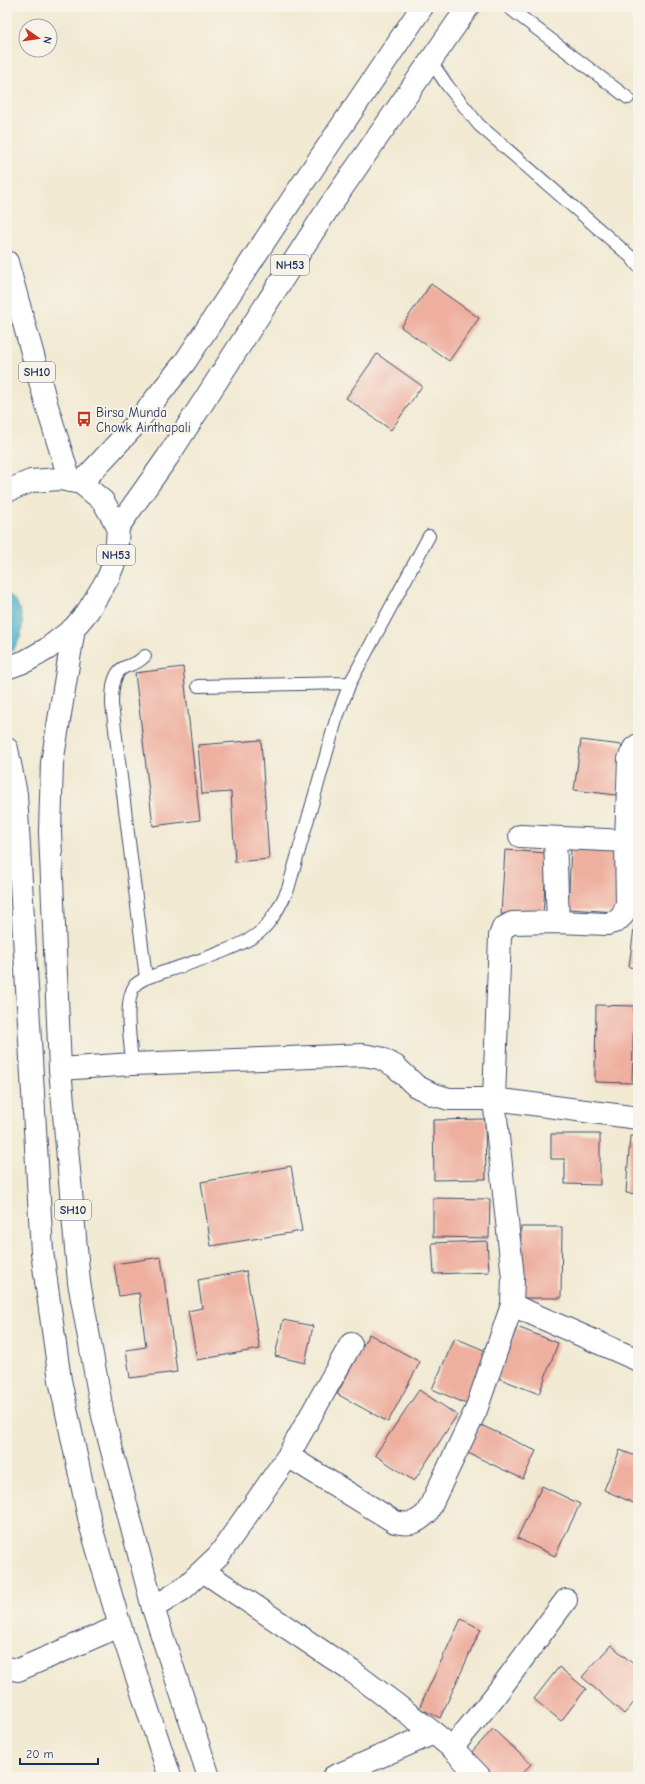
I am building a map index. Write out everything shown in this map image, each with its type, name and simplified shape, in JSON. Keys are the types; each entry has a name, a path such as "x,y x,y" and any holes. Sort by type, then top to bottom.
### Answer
{"main road":[{"name":"NH53","path":"118,527 103,500 76,482 133,427 185,362 297,192 422,7"},
{"name":"NH53","path":"7,668 26,661 47,649 74,628 88,611 108,578 116,558 118,527 166,458 329,207 468,7"},
{"name":"SH10","path":"7,262 47,406 76,482"},
{"path":"7,491 31,481 60,479 76,482"},
{"name":"SH10","path":"74,628 52,763 50,832 60,1069 79,1282 103,1416 153,1608 209,1777"},
{"path":"288,1456 395,1522 408,1524 418,1522 427,1513 476,1410 512,1305 513,1278 494,1099 500,936 503,928 512,923 558,922 607,924 617,921 623,915 627,904 626,841 629,759 634,748 638,745"},
{"name":"SH10","path":"7,749 16,794 19,870 42,1252 60,1380 91,1527 120,1626 170,1777"},
{"path":"520,836 626,841"},
{"path":"555,838 558,922"},
{"path":"60,1069 132,1064 363,1055 380,1058 396,1066 416,1086 432,1094 449,1099 494,1099 638,1118"},
{"path":"512,1305 638,1360"},
{"path":"153,1608 183,1589 219,1555 288,1456 351,1344"},
{"path":"203,1571 353,1672 434,1733 452,1748 480,1777"},
{"path":"452,1748 494,1697 566,1600"},
{"path":"7,1668 18,1670 120,1626"},
{"path":"333,1777 434,1733"}],"lane":[{"path":"508,7 628,98"},
{"path":"430,60 447,86 479,125 630,257 638,266"},
{"path":"132,1064 129,1006 131,992 136,983 146,978 240,945 261,931 278,911 288,889 336,720 350,683 429,536"},
{"path":"145,656 136,664 124,667 116,676 112,689 112,705 146,978"},
{"path":"198,686 350,683"}],"water":[{"path":"7,592 19,607 22,616 22,624 18,641 14,649 7,656"}],"building":[{"path":"431,284 479,318 449,361 401,327"},
{"path":"377,354 422,386 391,430 346,398"},
{"path":"183,667 200,820 153,826 135,673"},
{"path":"261,740 269,859 235,862 231,792 202,794 198,745"},
{"path":"581,740 622,745 616,795 574,790"},
{"path":"633,836 638,836 638,861 633,861"},
{"path":"571,849 619,851 617,912 568,909"},
{"path":"505,850 547,853 543,916 501,914"},
{"path":"635,920 638,920 638,968 629,967"},
{"path":"596,1005 634,1006 632,1083 595,1082"},
{"path":"485,1119 486,1179 434,1180 433,1120"},
{"path":"551,1134 600,1134 600,1185 565,1184 565,1159 551,1159"},
{"path":"630,1136 638,1136 638,1194 626,1193"},
{"path":"291,1166 302,1231 211,1246 201,1182"},
{"path":"433,1198 490,1199 489,1238 433,1237"},
{"path":"521,1227 562,1227 561,1298 519,1298"},
{"path":"487,1241 489,1272 434,1274 432,1243"},
{"path":"161,1257 177,1372 130,1378 126,1350 146,1347 139,1293 119,1296 114,1264"},
{"path":"246,1271 260,1349 197,1360 188,1311 202,1308 198,1280"},
{"path":"283,1320 313,1326 305,1363 275,1356"},
{"path":"517,1327 558,1343 539,1394 498,1378"},
{"path":"369,1334 420,1362 388,1422 337,1394"},
{"path":"455,1338 491,1353 469,1405 432,1389"},
{"path":"419,1390 457,1415 414,1481 375,1455"},
{"path":"479,1424 536,1451 523,1479 466,1452"},
{"path":"620,1450 638,1457 638,1505 604,1490"},
{"path":"542,1486 580,1504 555,1556 517,1538"},
{"path":"461,1619 481,1629 440,1718 419,1708"},
{"path":"611,1645 638,1668 638,1698 624,1714 582,1677"},
{"path":"559,1667 586,1689 561,1721 534,1699"},
{"path":"493,1729 531,1764 519,1777 490,1777 468,1756"}],"place":[{"name":"Birsa Munda Chowk Ainthapali","path":"84,419"}]}
